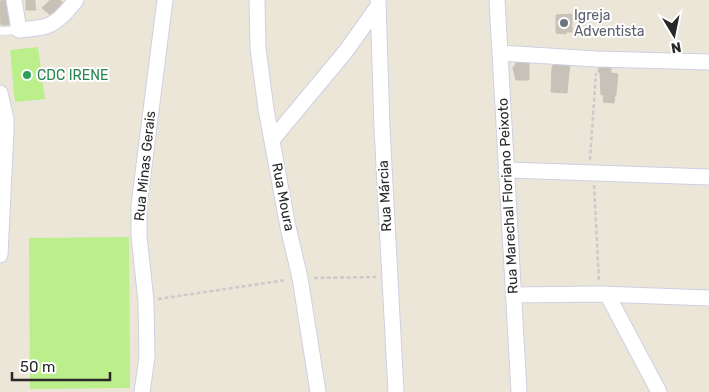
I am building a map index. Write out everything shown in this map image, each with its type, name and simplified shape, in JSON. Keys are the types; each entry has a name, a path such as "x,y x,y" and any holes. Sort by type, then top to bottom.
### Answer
{"street":[{"path":"14,0 18,30 42,28 50,25 76,0"},
{"name":"Rua Minas Gerais","path":"142,392 147,357 146,300 139,236 139,205 165,0"},
{"name":"Rua Moura","path":"257,0 258,48 266,109 288,227 300,278 318,392"},
{"name":"Rua Marechal Floriano Peixoto","path":"497,0 519,391"},
{"path":"272,140 346,50 378,3"},
{"name":"Rua Márcia","path":"378,3 382,128 396,392"},
{"path":"500,53 597,59 709,62"},
{"path":"0,93 6,120 6,131 0,255"},
{"path":"506,170 709,177"},
{"path":"513,295 604,294 709,298"},
{"path":"604,294 659,392"}],"lane":[{"path":"0,31 18,30"}],"path":[{"path":"597,59 592,173 604,294"},
{"path":"146,300 300,278 390,277"}],"green space":[{"name":"CDC IRENE","path":"38,47 45,99 15,102 10,50"},
{"path":"129,237 130,388 30,389 29,238"}],"building":[{"path":"7,0 9,25 1,25 0,1"},
{"path":"26,0 35,0 35,4 26,4"},
{"path":"50,0 60,0 66,5 60,12 48,2"},
{"path":"48,2 60,12 54,18 42,8"},
{"path":"26,4 35,4 36,10 26,10"},
{"name":"Igreja Adventista","path":"572,14 572,32 566,32 566,34 556,33 556,15"},
{"path":"529,60 529,80 516,80 513,68 517,61"},
{"path":"555,61 570,62 567,93 551,92 552,68"},
{"path":"600,63 611,64 611,73 618,74 614,103 603,102 604,95 601,95 600,72 598,72"}],"place":[{"name":"Igreja Adventista","path":"564,23"},
{"name":"CDC IRENE","path":"27,75"}]}
